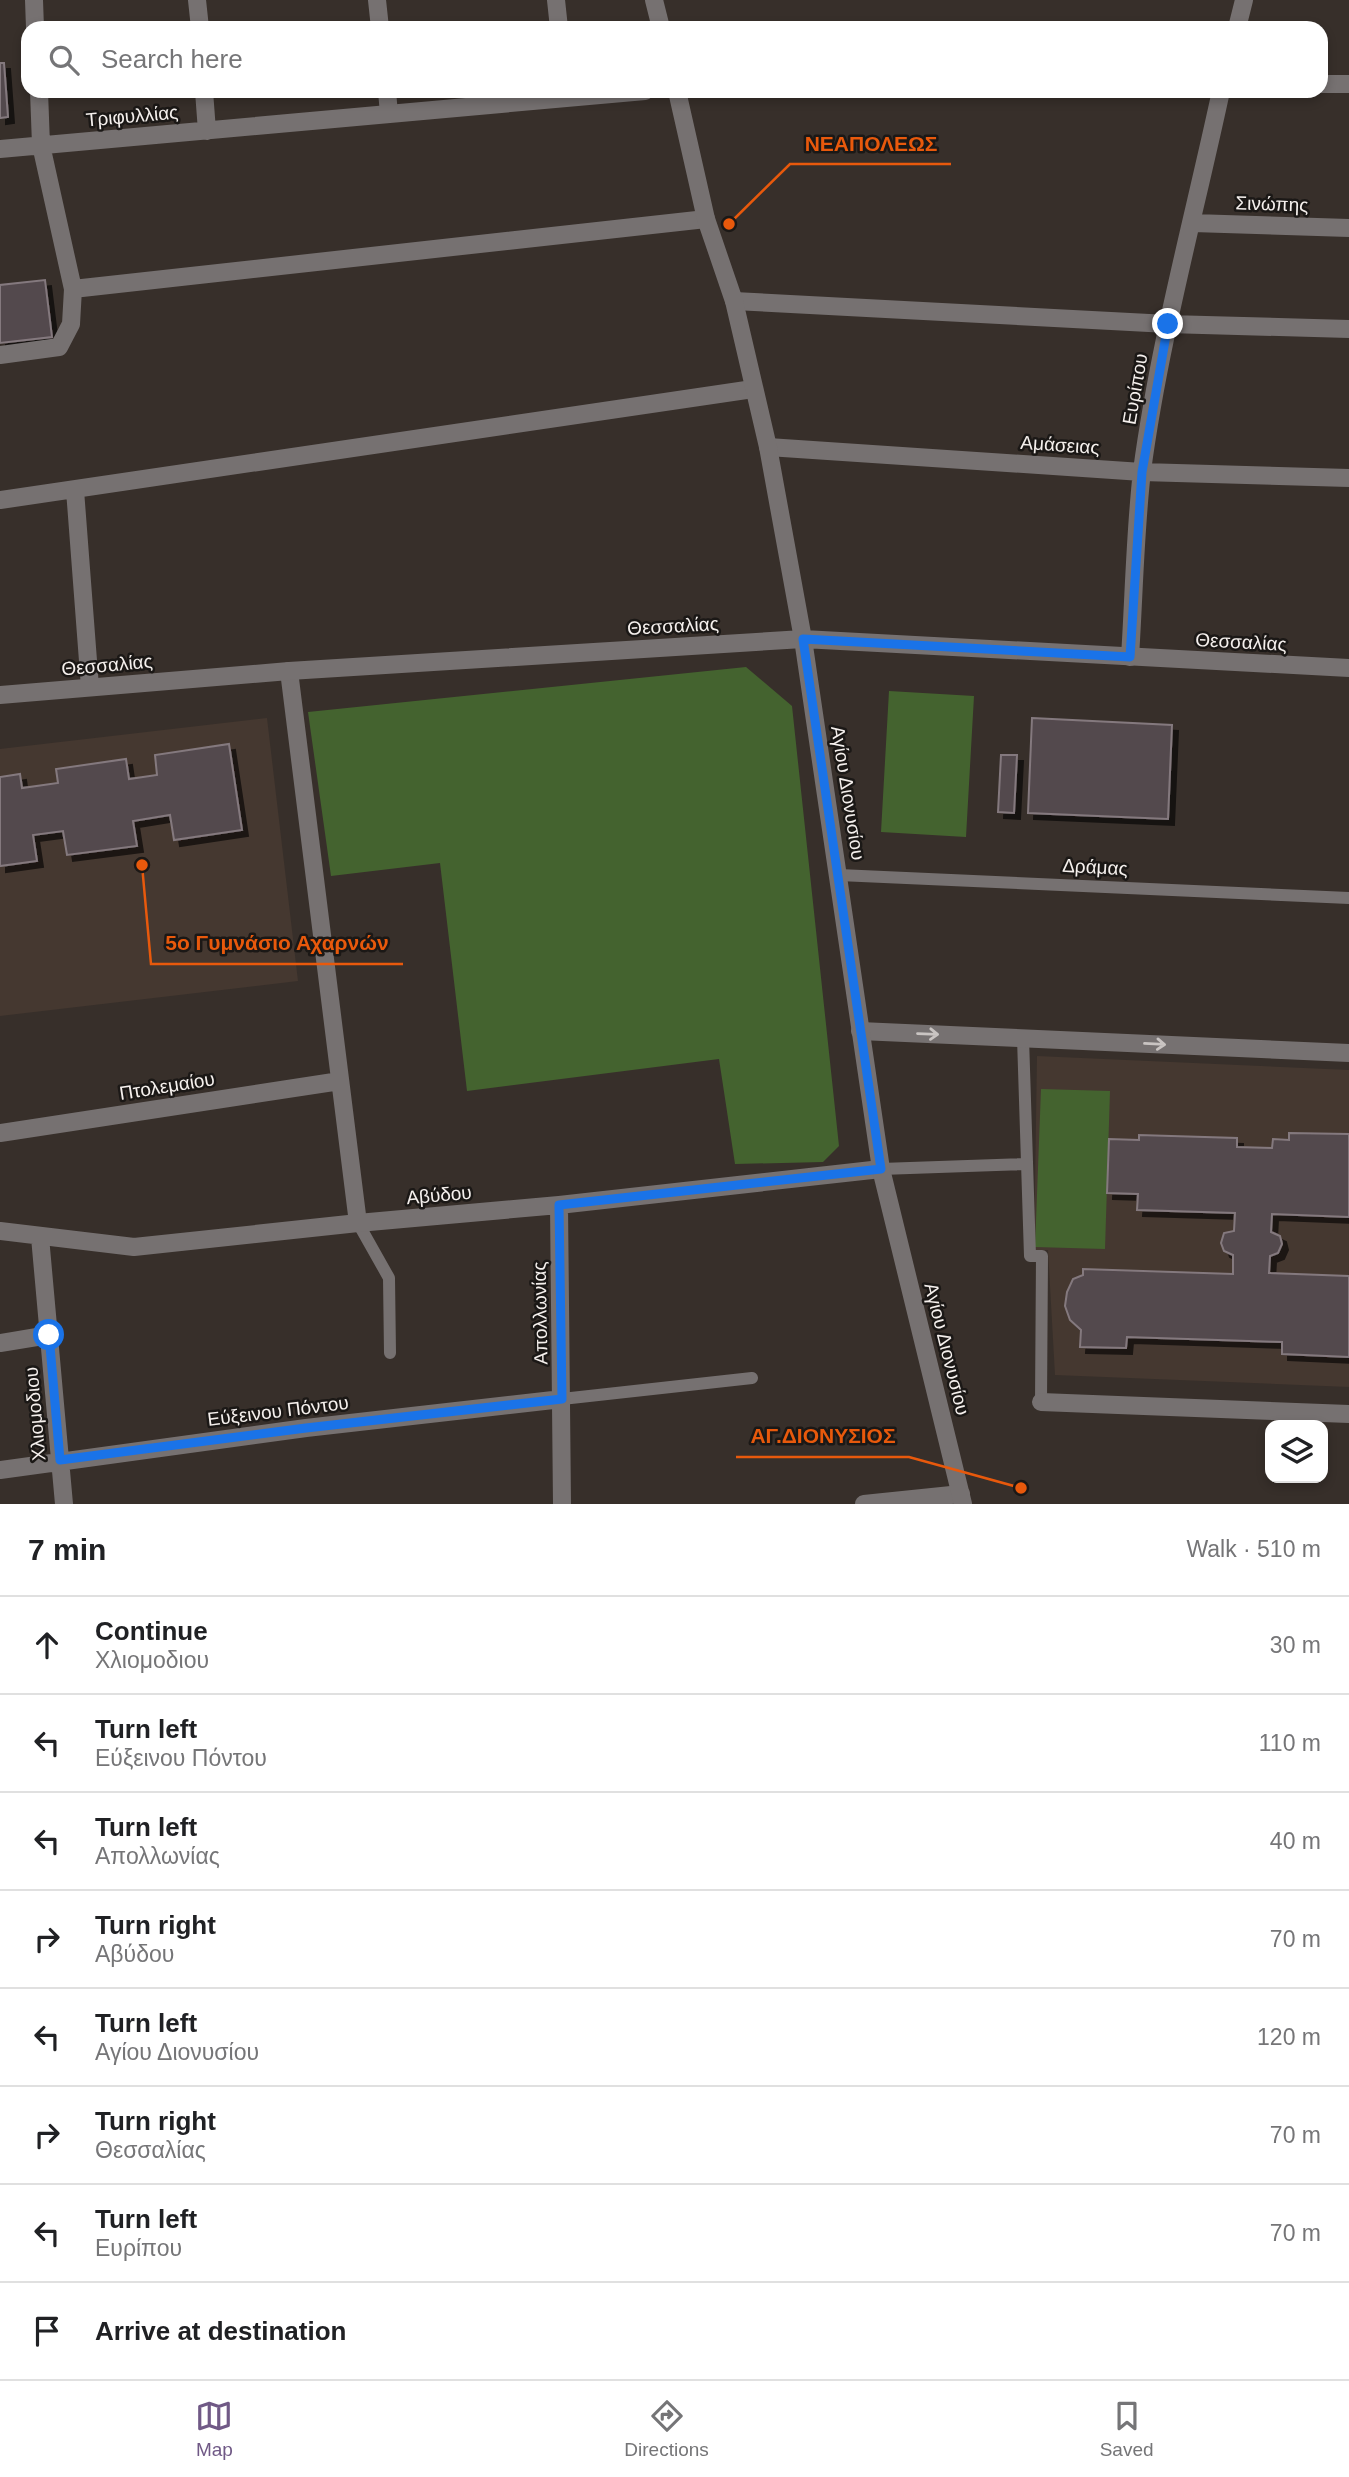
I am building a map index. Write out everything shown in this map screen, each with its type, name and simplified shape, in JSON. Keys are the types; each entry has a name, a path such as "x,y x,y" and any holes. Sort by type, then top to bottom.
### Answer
{"street":[{"path":"34,0 35,21"},
{"path":"197,0 199,21"},
{"path":"377,0 379,21"},
{"path":"556,0 558,21"},
{"path":"654,0 659,21"},
{"path":"1239,21 1244,0"},
{"path":"1328,84 1349,84"},
{"path":"0,355 59,347 71,324 73,289 41,145 38,98"},
{"path":"205,98 207,131"},
{"path":"388,98 389,114"},
{"name":"Τριφυλλίας","path":"0,149 538,98"},
{"name":"Αγίου Διονυσίου","path":"679,98 706,219 734,302 768,447 803,639 881,1169 962,1499"},
{"name":"Ευρίπου","path":"1130,657 1142,472 1168,324 1220,98"},
{"path":"73,289 706,219"},
{"name":"Σινώπης","path":"1193,223 1349,228"},
{"path":"734,302 1168,324 1349,328"},
{"path":"0,500 753,389"},
{"name":"Αμάσειας","path":"768,447 1142,472 1349,478"},
{"path":"75,490 90,687"},
{"name":"Θεσσαλίας","path":"0,695 289,671 803,639 1349,668"},
{"path":"289,671 358,1223"},
{"path":"860,1031 1349,1053"},
{"name":"Πτολεμαίου","path":"0,1133 340,1081"},
{"name":"Αβύδου","path":"0,1231 134,1247 559,1205 881,1169"},
{"name":"Απολλωνίας","path":"559,1205 562,1504"},
{"name":"Χλιομοδιου","path":"40,1237 64,1504"},
{"path":"0,1343 49,1335"},
{"name":"Εύξεινου Πόντου","path":"0,1469 306,1428 562,1399"},
{"path":"1041,1402 1349,1414"},
{"path":"863,1504 962,1499"}],"lane":[{"name":"Δράμας","path":"839,874 1349,898"},
{"path":"1023,1038 1030,1256 1042,1256 1041,1402"},
{"path":"881,1169 1026,1164"},
{"path":"358,1223 389,1278 390,1353"},
{"path":"562,1399 752,1378"}],"shaded area":[{"path":"267,718 298,981 0,1016 0,749"},
{"path":"1037,1056 1349,1070 1349,1387 1055,1375 1048,1250 1034,1251"}],"green space":[{"path":"746,667 792,706 839,1146 823,1162 735,1164 719,1059 467,1091 440,863 331,876 308,712"},
{"path":"889,691 974,696 966,837 881,832"},
{"path":"1041,1089 1110,1091 1105,1249 1035,1247"}],"building":[{"path":"0,63 4,63 8,117 0,118"},
{"path":"45,280 52,337 0,343 0,285"},
{"path":"1032,718 1172,725 1168,819 1028,813"},
{"path":"229,744 242,830 174,840 170,815 133,821 137,846 67,855 63,831 33,835 37,861 0,866 0,777 20,774 22,788 58,783 56,769 126,759 129,779 157,775 155,755"},
{"path":"1001,755 1017,755 1014,813 998,812"},
{"path":"1289,1133 1349,1134 1349,1217 1272,1214 1271,1232 1280,1236 1282,1244 1278,1253 1270,1256 1269,1273 1349,1276 1349,1357 1282,1354 1282,1342 1127,1337 1126,1348 1080,1347 1081,1330 1070,1320 1065,1306 1073,1279 1083,1275 1083,1269 1233,1274 1233,1255 1224,1251 1221,1243 1224,1233 1234,1231 1235,1213 1137,1210 1138,1194 1107,1193 1109,1139 1139,1140 1139,1135 1237,1138 1237,1147 1272,1148 1273,1139 1289,1140"}],"place":[{"name":"ΝΕΑΠΟΛΕΩΣ","path":"729,224"},
{"name":"5ο Γυμνάσιο Αχαρνών","path":"142,865"},
{"name":"ΑΓ.ΔΙΟΝΥΣΙΟΣ","path":"1021,1488"}],"route":[{"path":"49,1335 60,1460 562,1399 559,1205 881,1169 803,639 1130,657 1142,472 1168,324"}]}
